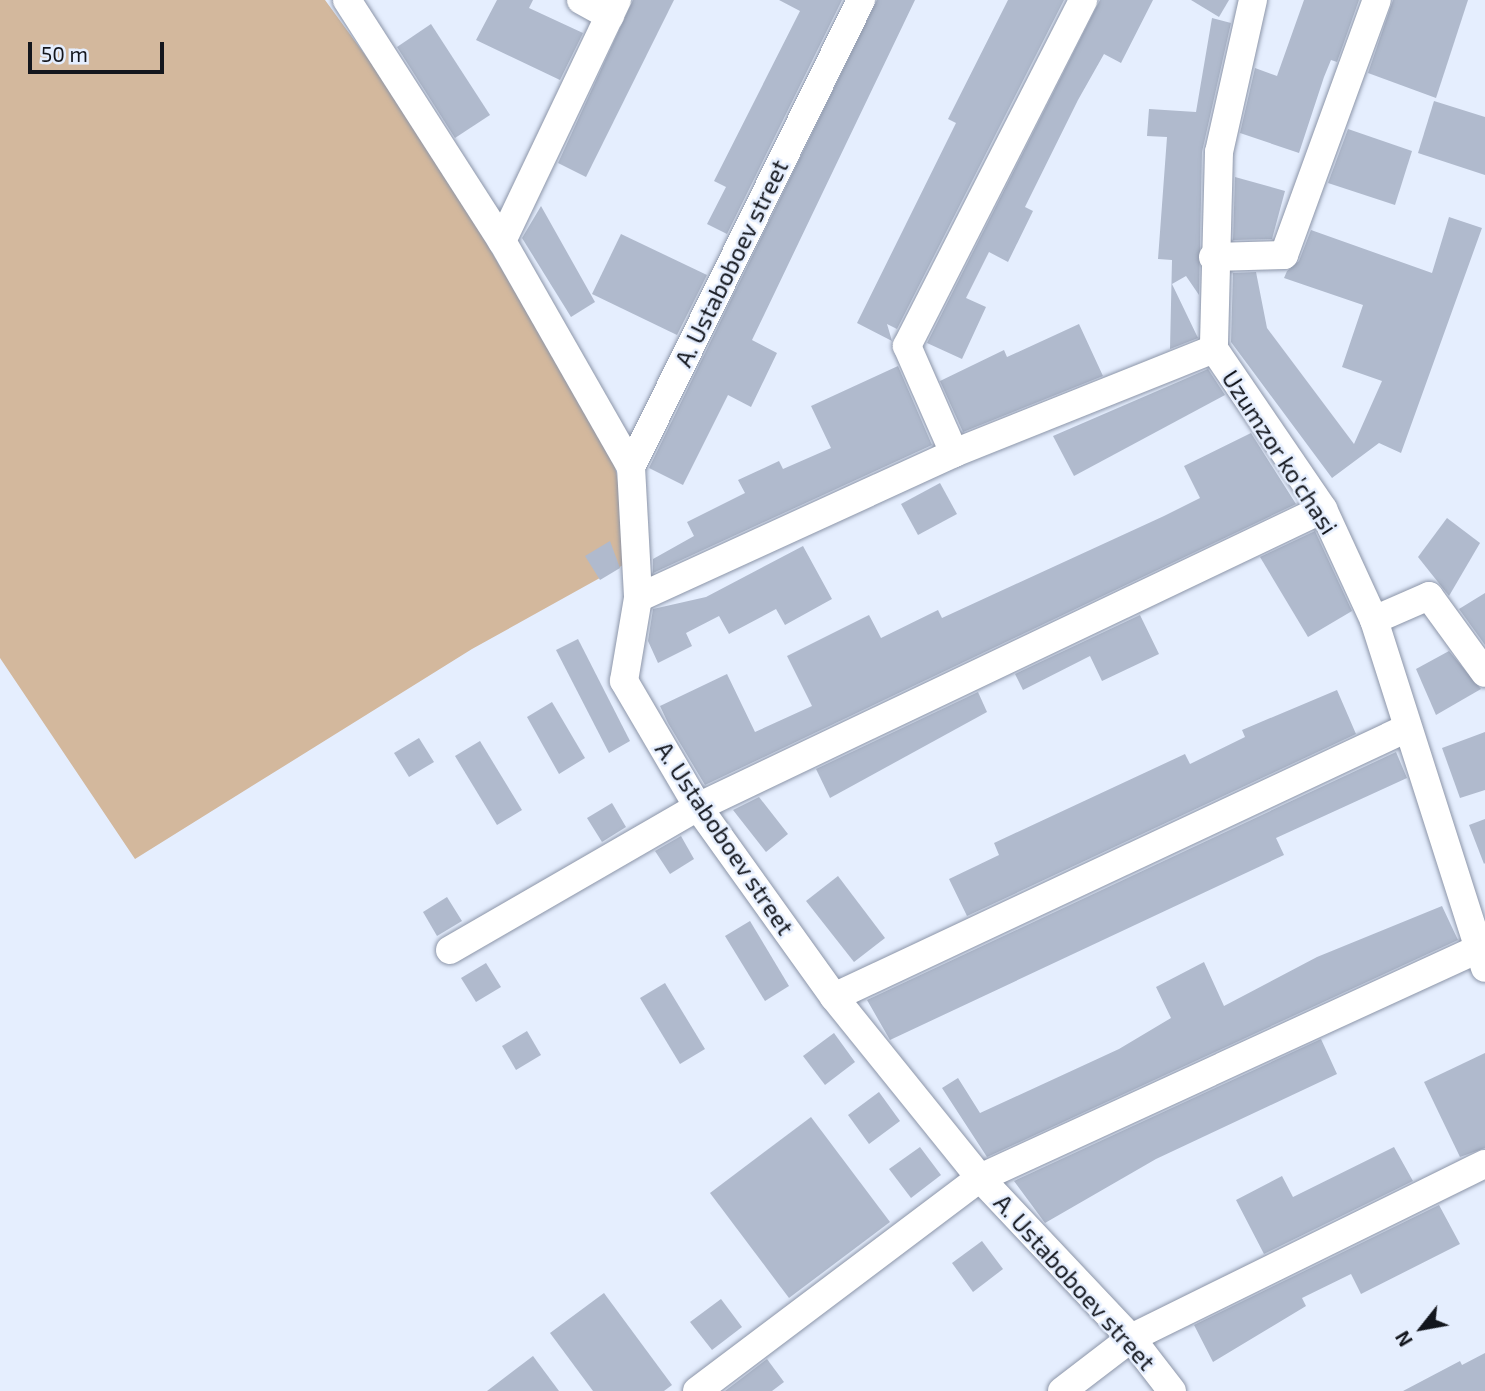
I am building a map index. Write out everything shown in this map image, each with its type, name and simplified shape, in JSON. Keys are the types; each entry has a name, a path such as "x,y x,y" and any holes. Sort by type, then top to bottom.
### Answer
{"street":[{"path":"347,0 502,241 631,467"},
{"path":"502,241 614,8 580,0"},
{"name":"A. Ustaboboev street","path":"861,0 631,467 638,598 624,681 698,807 834,997 980,1178 1130,1338 1172,1391"},
{"path":"954,453 907,346 1083,0"},
{"name":"Uzumzor ko'chasi","path":"1253,0 1219,152 1213,257 1214,349 1323,509 1374,620 1405,729 1482,959"},
{"path":"1213,257 1284,255 1377,0"},
{"path":"638,598 954,453 1214,349"},
{"path":"450,950 698,807 1323,509"},
{"path":"1374,620 1429,596 1485,674"},
{"path":"834,997 1405,729"},
{"path":"697,1391 980,1178 1482,959"},
{"path":"1062,1391 1130,1338 1485,1164"}],"shaded area":[{"path":"0,0 325,0 419,129 613,458 625,514 625,564 472,649 135,859 0,658"}],"building":[{"path":"497,0 533,0 529,8 583,33 560,80 476,40"},
{"path":"633,0 674,0 586,177 558,163"},
{"path":"779,0 842,0 727,234 707,224 726,187 714,181 800,11"},
{"path":"877,0 915,0 752,340 777,353 751,407 728,395 683,485 649,468"},
{"path":"1008,0 1064,0 897,329 887,324 892,341 857,323 956,123 948,119"},
{"path":"1100,0 1153,0 1121,63 1104,54 1078,100 1025,207 1033,211 1008,262 989,252 966,298 986,307 962,359 927,343"},
{"path":"1191,0 1229,0 1219,17"},
{"path":"1304,0 1359,0 1337,62 1331,60 1324,77 1299,153 1240,133 1255,68 1277,76"},
{"path":"1393,0 1468,0 1436,98 1368,73"},
{"path":"1212,18 1231,23 1202,152 1199,295 1186,276 1172,284 1198,338 1170,349 1172,260 1158,259 1167,137 1147,136 1149,109 1196,112"},
{"path":"431,24 490,115 455,138 397,47"},
{"path":"1434,101 1485,117 1485,175 1418,153"},
{"path":"1348,129 1412,151 1395,205 1328,183"},
{"path":"1235,177 1285,191 1272,239 1233,240"},
{"path":"541,206 595,302 571,317 522,238"},
{"path":"1449,217 1482,228 1401,453 1379,443 1332,478 1231,342 1233,273 1256,272 1267,328 1354,444 1382,381 1342,367 1363,305 1284,278 1287,271 1299,261 1311,230 1432,273"},
{"path":"621,234 707,275 677,335 592,294"},
{"path":"1079,324 1103,376 963,432 940,381 1004,350 1007,357"},
{"path":"898,366 932,445 653,573 653,559 694,536 687,522 745,493 738,480 779,461 783,469 831,448 811,406"},
{"path":"1208,369 1225,395 1074,476 1053,436"},
{"path":"1251,433 1296,504 705,785 668,723 660,706 727,674 755,732 812,706 787,656 869,615 881,638 938,610 942,618 1164,516 1200,498 1184,466"},
{"path":"940,483 957,514 918,535 901,504"},
{"path":"1447,518 1480,543 1449,596 1418,557"},
{"path":"1315,531 1352,611 1308,637 1260,557"},
{"path":"610,541 620,568 600,580 585,556"},
{"path":"803,546 832,599 785,625 776,609 729,634 719,616 686,633 692,646 658,663 648,641 653,609 706,597"},
{"path":"1485,593 1485,645 1459,609"},
{"path":"1140,615 1159,654 1102,681 1090,656 1023,690 1015,674"},
{"path":"578,639 630,741 609,753 556,650"},
{"path":"1449,651 1481,689 1436,715 1416,669"},
{"path":"1337,690 1356,734 967,916 949,879 999,855 994,843 1185,754 1190,764 1245,737 1242,730"},
{"path":"978,692 987,712 830,798 816,769"},
{"path":"552,702 585,758 559,774 527,717"},
{"path":"1485,732 1485,790 1460,798 1442,748"},
{"path":"419,738 434,762 409,777 394,753"},
{"path":"480,741 522,810 497,825 455,756"},
{"path":"1396,752 1407,778 1276,838 1284,855 890,1040 867,1000"},
{"path":"759,797 788,834 766,852 733,810"},
{"path":"612,803 626,827 602,842 587,818"},
{"path":"1485,819 1485,863 1484,864 1469,825"},
{"path":"681,836 694,859 670,874 655,851"},
{"path":"838,876 885,938 854,962 806,901"},
{"path":"447,897 462,921 437,936 423,912"},
{"path":"1442,906 1458,940 987,1157 942,1088 958,1078 980,1113 1119,1049 1171,1018 1156,987 1204,962 1224,1006 1317,957"},
{"path":"750,921 789,986 765,1001 725,936"},
{"path":"486,963 501,987 476,1002 461,978"},
{"path":"665,983 705,1049 680,1064 640,998"},
{"path":"527,1031 541,1055 516,1070 502,1046"},
{"path":"834,1033 855,1062 825,1085 803,1056"},
{"path":"1321,1039 1337,1074 1156,1159 1045,1223 1014,1181"},
{"path":"1485,1053 1485,1148 1460,1157 1424,1082"},
{"path":"879,1092 900,1121 869,1144 848,1115"},
{"path":"811,1117 890,1222 789,1298 710,1193"},
{"path":"920,1147 941,1175 911,1198 889,1169"},
{"path":"1394,1147 1413,1181 1264,1254 1236,1200 1282,1176 1293,1197"},
{"path":"1439,1205 1460,1244 1361,1294 1351,1274 1302,1298 1306,1306 1213,1362 1194,1325"},
{"path":"982,1241 1003,1269 973,1292 952,1263"},
{"path":"604,1293 672,1385 664,1391 593,1391 550,1333"},
{"path":"721,1299 742,1327 712,1350 690,1322"},
{"path":"1485,1353 1485,1391 1403,1391 1460,1361 1462,1365"},
{"path":"533,1356 559,1391 487,1391"},
{"path":"767,1359 784,1382 772,1391 725,1391"}]}
